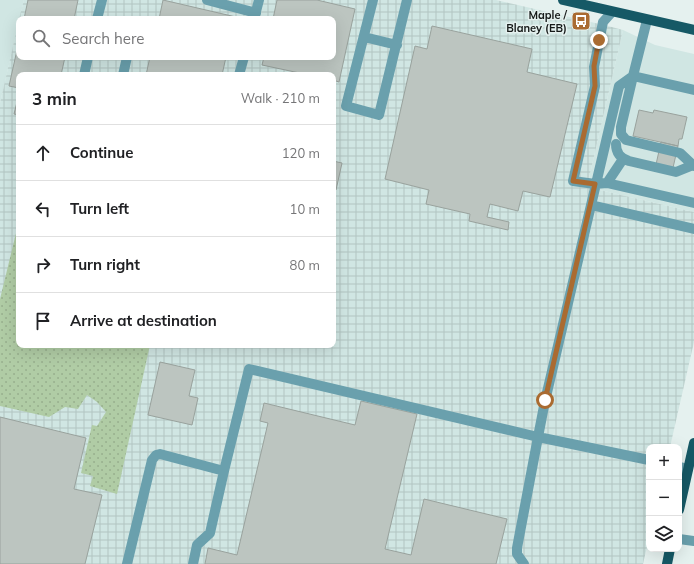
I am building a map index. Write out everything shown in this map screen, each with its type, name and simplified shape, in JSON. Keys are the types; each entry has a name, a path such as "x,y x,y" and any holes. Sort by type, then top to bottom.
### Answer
{"main road":[{"path":"562,0 694,30"},
{"path":"682,485 684,468 693,454 694,443"},
{"path":"667,564 669,552"}],"lane":[{"path":"98,16 102,0"},
{"path":"207,0 255,16 259,0"},
{"path":"373,0 346,106 379,115 407,0"},
{"path":"612,12 603,22 594,66 595,86 573,181 595,184 607,183 694,203"},
{"path":"647,20 618,136 616,151 623,159 676,172 693,166"},
{"path":"364,37 396,45"},
{"path":"85,72 87,60"},
{"path":"124,72 126,60"},
{"path":"240,72 243,60"},
{"path":"524,564 517,554 517,548 545,400 619,86 633,76 694,90"},
{"path":"618,136 622,134 626,140 680,153 693,166"},
{"path":"618,136 619,148 625,153 677,166 693,166"},
{"path":"607,183 623,159"},
{"path":"591,205 694,229"},
{"path":"193,564 197,545 210,533 249,369 538,437 646,459"},
{"path":"127,564 152,460 156,455 160,454 224,471"},
{"path":"682,539 694,541"}],"shaded area":[{"path":"0,0 24,0 20,16 16,16 16,34 0,103"},
{"path":"24,0 496,0 623,30 587,187 694,212 694,342 671,444 646,444 646,551 643,564 0,564 0,103 16,33 16,60 336,60 336,16 20,16"},
{"path":"623,30 655,45 694,54 694,212 587,187"}],"green space":[{"path":"16,233 16,348 149,348 117,494 90,486 93,476 81,473 92,425 97,426 106,412 97,402 87,395 78,409 65,407 49,417 0,406 0,299"}],"building":[{"path":"28,0 78,0 75,16 25,16"},
{"path":"163,0 232,16 160,16"},
{"path":"277,0 317,0 355,9 339,82 336,81 336,72 295,72 262,65 263,60 336,60 336,16 274,16"},
{"path":"432,26 532,49 527,72 577,84 550,197 523,191 518,211 490,204 487,217 509,222 508,230 469,221 470,214 426,204 429,190 385,179 415,46 427,49"},
{"path":"16,54 16,60 64,60 62,72 16,72 16,87 9,86"},
{"path":"149,60 225,60 223,72 147,72"},
{"path":"639,110 653,113 654,110 687,117 682,139 679,139 678,146 633,136"},
{"path":"661,142 678,146 672,172 655,169"},
{"path":"336,162 342,163 336,190"},
{"path":"160,362 195,370 189,396 198,398 192,425 148,415"},
{"path":"361,401 417,414 385,549 411,555 424,499 507,519 496,564 205,564 208,548 237,555 268,423 260,421 264,403 355,425"},
{"path":"0,417 86,438 74,489 102,495 85,564 0,564"}],"place":[{"name":"Maple / Blaney (EB)","path":"581,21"}],"route":[{"path":"545,400 595,184 573,181 595,86 594,66 599,40"}]}
